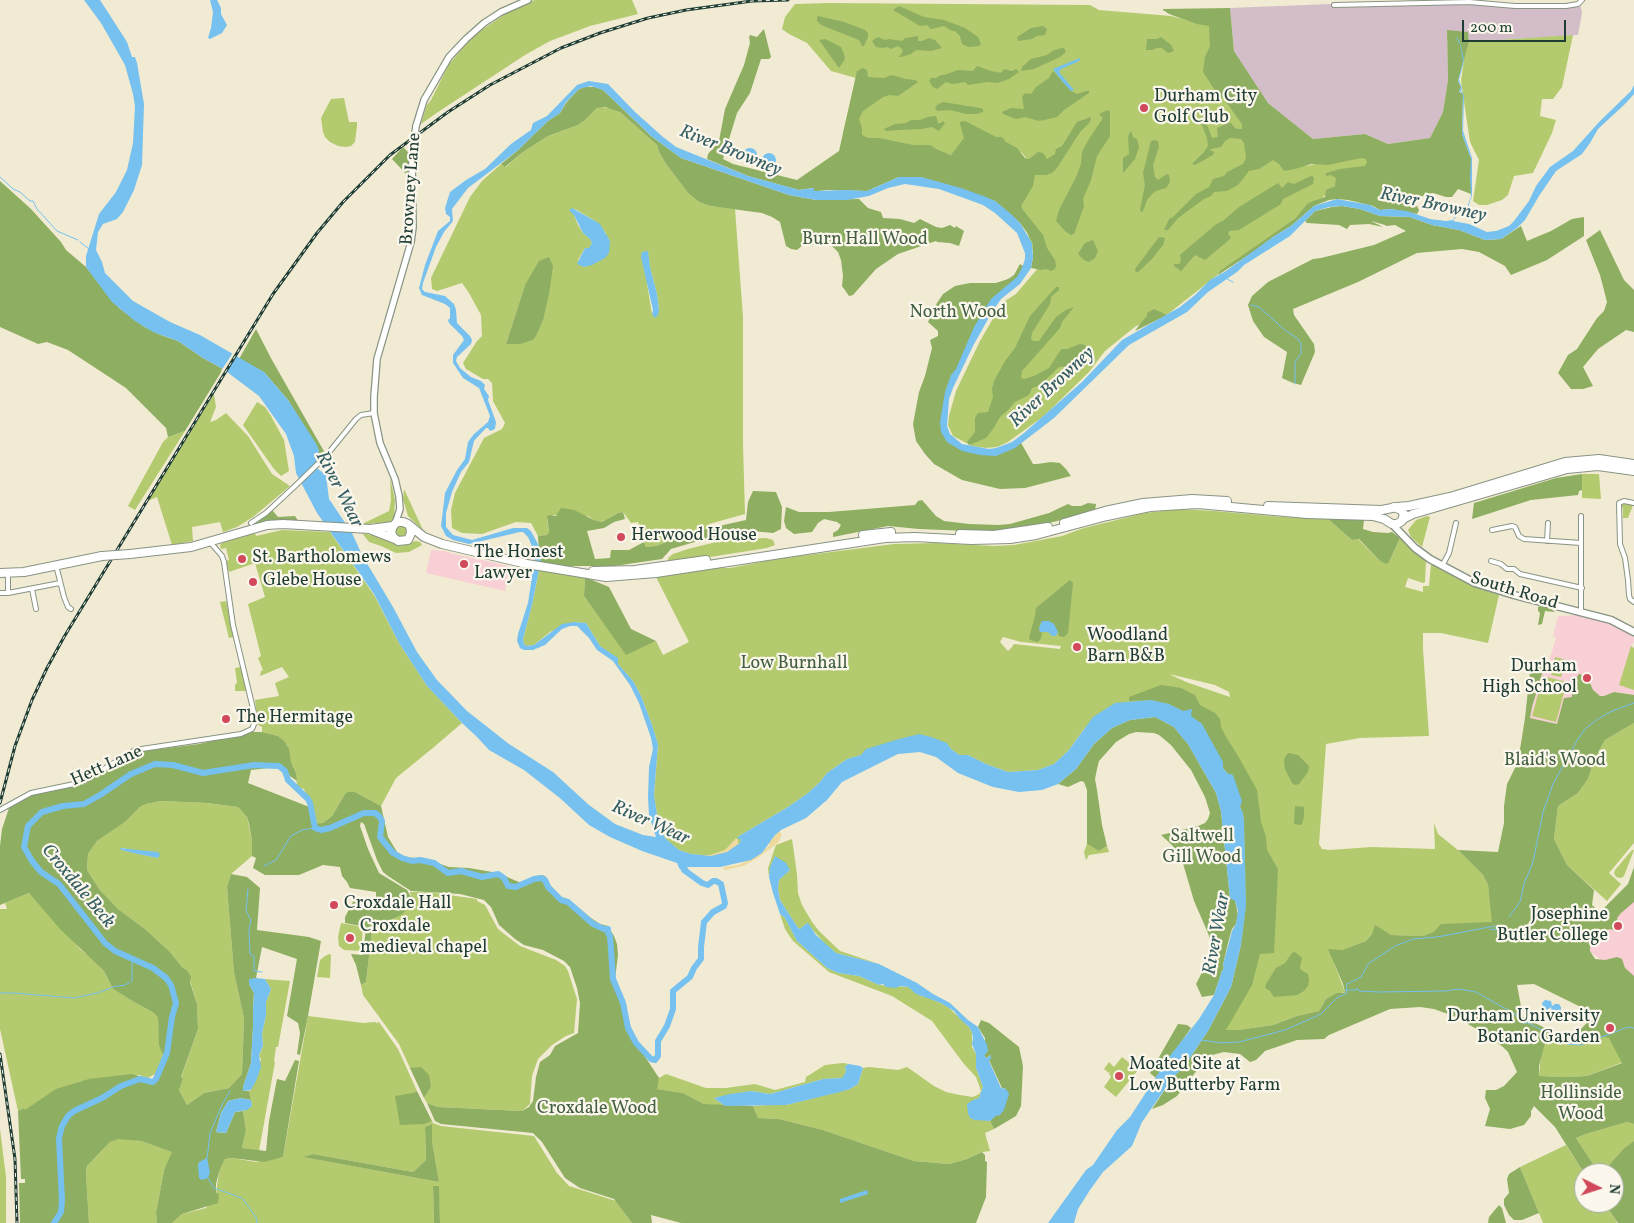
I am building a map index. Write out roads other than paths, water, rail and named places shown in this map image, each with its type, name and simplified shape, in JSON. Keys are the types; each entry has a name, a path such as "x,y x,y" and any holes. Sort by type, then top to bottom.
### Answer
{"highway":[{"path":"567,571 635,570 882,533 929,532 964,535 1010,533 1046,528 1105,511 1143,503 1173,500 1213,500 1259,505 1376,511 1436,500 1565,462 1599,459 1634,464"},
{"path":"4,573 24,572 102,556 171,550 210,542 267,526 370,529 403,522 424,537 442,544 546,568 606,577 656,573 885,538 1010,539 1036,535 1150,507 1183,504 1307,514 1374,516 1397,524 1413,514 1567,469 1598,466 1634,471"},
{"path":"1392,508 1401,510 1404,514 1403,520"},
{"path":"1391,523 1387,516 1392,508"},
{"path":"394,525 392,534 395,539"},
{"path":"370,529 405,541 410,537 412,530 409,525"},
{"path":"410,537 424,537"}],"main road":[{"name":"Browney Lane","path":"400,509 398,490 380,443 374,413 374,388 378,359 414,227 412,159 416,126 424,100 449,58 484,23 501,12 528,0"},
{"path":"400,509 409,525"},
{"path":"394,525 400,509"},
{"path":"1403,520 1404,535"},
{"name":"South Road","path":"1391,523 1423,553 1460,576 1490,588 1611,620 1634,632"}],"street":[{"path":"1334,5 1468,2 1515,6 1566,6 1578,4 1582,0"},
{"path":"251,523 266,512 328,454 356,419 361,415 374,413"},
{"path":"1634,502 1621,501 1619,507 1620,544 1625,558 1629,595 1630,599 1634,602"},
{"path":"1581,516 1581,612"},
{"path":"1547,541 1548,522"},
{"path":"1442,566 1448,556 1452,528 1456,523"},
{"path":"1492,530 1499,526 1516,526 1519,536 1524,540 1581,543"},
{"name":"Hett Lane","path":"0,810 31,793 74,784 84,780 135,750 248,732 254,726 255,717 233,625 224,562 222,556 210,542"},
{"path":"1494,560 1507,569 1514,569 1520,574 1582,588"},
{"path":"56,565 60,584 68,607 71,609"},
{"path":"4,573 8,593"},
{"path":"0,593 60,584"},
{"path":"32,589 36,609"}],"water":[{"path":"84,0 100,0 127,42 132,57 135,57 137,63 144,104 142,165 134,190 123,212 117,219 103,224 98,232 96,250 105,273 133,301 170,322 200,335 264,372 288,400 317,445 319,451 316,460 318,469 326,475 329,499 352,533 362,555 417,652 437,680 467,711 509,744 553,772 589,805 615,824 643,835 656,837 649,815 648,797 649,767 653,749 651,738 639,703 630,685 613,661 597,650 589,638 577,626 562,629 545,645 533,650 520,648 517,641 528,603 535,557 528,537 523,532 520,532 469,544 446,536 441,526 445,493 465,459 468,442 488,422 490,416 479,388 463,378 453,363 453,355 464,340 449,323 450,308 445,304 422,295 419,288 425,265 438,231 450,221 445,208 450,192 485,169 511,144 531,130 533,123 547,116 577,85 589,81 608,84 635,112 676,147 748,176 799,190 814,188 814,191 867,191 899,177 921,177 986,197 995,201 1011,214 1020,223 1032,243 1033,257 1031,268 1020,284 1001,299 992,312 973,346 949,399 947,426 950,434 962,444 989,449 1012,442 1082,382 1122,340 1180,307 1210,280 1291,226 1314,206 1337,199 1370,205 1380,210 1407,211 1430,219 1446,221 1453,220 1457,213 1464,214 1471,196 1471,159 1462,134 1463,95 1459,91 1461,87 1458,81 1463,61 1460,44 1456,36 1460,42 1464,60 1459,80 1464,96 1463,131 1472,158 1472,195 1467,211 1464,215 1458,214 1453,221 1469,224 1487,232 1509,226 1514,221 1550,167 1573,151 1631,91 1634,85 1634,94 1598,129 1582,154 1556,171 1525,220 1501,239 1485,240 1459,230 1432,225 1410,217 1380,216 1360,209 1342,206 1315,211 1290,236 1244,265 1208,292 1187,312 1129,345 1054,418 1015,448 996,456 962,451 947,442 941,432 940,422 945,392 951,375 956,369 974,327 991,299 1017,277 1025,259 1025,253 1017,233 983,205 939,189 905,184 888,188 869,196 847,200 816,200 789,195 681,158 651,136 603,90 591,86 579,89 566,102 560,113 548,121 517,151 468,188 452,209 453,221 444,232 436,247 422,289 425,292 445,296 454,304 457,323 472,340 471,344 457,357 456,361 460,368 485,385 484,389 489,396 488,400 496,422 495,429 490,431 486,428 474,441 469,462 461,472 452,492 446,513 446,527 453,535 472,540 513,528 527,528 531,531 540,548 541,560 523,639 524,644 527,646 534,645 562,624 586,623 600,646 618,658 618,664 633,681 641,696 658,744 654,795 658,821 665,838 679,850 691,854 711,856 727,852 740,843 741,839 737,839 739,836 808,793 827,773 847,759 861,755 866,749 919,734 947,743 959,755 968,755 1008,772 1038,770 1054,764 1069,750 1093,717 1115,703 1151,700 1169,704 1183,711 1192,709 1191,716 1202,724 1223,762 1223,768 1227,773 1233,775 1242,801 1240,807 1244,821 1246,906 1241,945 1231,987 1208,1031 1142,1122 1132,1146 1103,1172 1078,1209 1074,1223 1048,1223 1086,1170 1093,1165 1117,1130 1130,1117 1169,1057 1199,1019 1214,995 1224,968 1223,965 1232,931 1236,924 1238,911 1235,901 1230,898 1221,811 1216,793 1188,744 1174,727 1155,717 1130,720 1112,728 1094,744 1076,769 1058,784 1042,790 1019,792 993,787 958,773 936,757 920,752 898,754 842,782 827,800 806,818 781,830 762,853 751,860 720,867 687,867 690,872 685,873 679,868 677,863 642,851 610,837 589,825 561,799 524,770 489,750 427,686 399,643 374,594 317,513 296,473 294,456 286,434 259,396 223,369 178,341 153,332 135,321 112,302 86,267 86,256 99,214 116,192 127,170 133,143 135,106 125,65 101,23"},
{"path":"210,0 217,0 227,25 222,33 210,39 208,38 213,12"},
{"path":"1080,58 1077,62 1061,69 1059,72 1074,90 1071,91 1053,69"},
{"path":"747,148 753,148 757,155 753,162 747,162 743,158 743,152"},
{"path":"766,153 772,153 776,160 772,167 766,167 762,163 762,157"},
{"path":"572,208 600,224 610,241 609,253 605,258 592,265 584,267 577,264 585,248 589,248 592,243 583,233 574,215 569,210"},
{"path":"648,251 659,310 655,318 652,314 653,310 641,257 642,252"},
{"path":"1042,621 1049,621 1054,624 1058,632 1056,636 1052,636 1048,632 1040,632 1039,628"},
{"path":"120,848 158,852 160,855 158,858 121,850"},
{"path":"775,856 786,863 790,870 779,880 778,889 780,900 798,928 800,929 807,923 816,935 836,953 879,964 917,983 950,1003 978,1027 987,1045 988,1051 984,1056 987,1058 991,1055 989,1061 1001,1088 1006,1089 1009,1094 1004,1110 999,1116 997,1115 990,1121 970,1118 967,1104 979,1098 983,1087 976,1068 976,1054 972,1044 972,1032 954,1011 941,1003 916,994 908,987 886,987 883,984 879,985 859,976 838,973 827,968 797,941 785,918 780,914 773,893 769,877 770,867"},
{"path":"249,979 265,979 271,989 266,1002 266,1015 262,1034 263,1046 259,1055 261,1067 251,1090 243,1091 251,1063 253,1027 254,993 249,984"},
{"path":"1545,1000 1551,1001 1552,1006 1559,1004 1561,1011 1555,1013 1551,1007 1547,1010 1543,1008 1542,1003"},
{"path":"849,1064 863,1068 858,1084 840,1092 786,1105 725,1106 714,1098 751,1091 770,1094 823,1079 842,1078 846,1072 845,1066"},
{"path":"241,1098 251,1100 252,1106 247,1110 235,1112 226,1133 216,1132 221,1113 228,1101"},
{"path":"207,1158 210,1172 208,1178 202,1180 199,1178 198,1166 199,1162"},
{"path":"867,1190 868,1194 840,1203 840,1199"}],"waterway":[{"path":"0,177 13,189 20,192 30,201 33,201 37,209 57,231 78,240"},
{"path":"80,242 89,249"},
{"path":"1227,279 1233,282"},
{"path":"1251,305 1259,307 1298,339 1301,344 1301,354 1295,362 1295,384"},
{"path":"1509,917 1520,902 1524,884 1533,862 1543,812 1553,784 1578,739 1586,728 1598,719 1610,712 1634,703"},
{"name":"Croxdale Beck","path":"54,1223 61,1212 62,1200 59,1138 62,1126 68,1116 74,1111 102,1098 121,1086 140,1079 153,1082 156,1079 167,1053 176,1003 171,985 166,978 153,968 115,951 105,943 59,884 41,872 32,861 24,847 28,826 42,812 63,806 84,804 131,774 155,764 173,765 203,773 254,765 279,766 285,771 288,780 308,799 315,828 321,830 330,828 364,813 375,813 382,821 380,837 393,853 402,858 434,863 448,873 461,871 482,877 498,874 504,878 508,886 516,887 541,878 545,880 548,887 561,900 568,902 593,924 608,929 613,979 623,1003 628,1028 636,1043 651,1059 655,1060 658,1056 658,1041 667,1026 673,1009 673,991 690,977 701,959 704,922 713,912 724,906 725,903 721,884 716,881 708,885 702,883 684,870 683,867"},
{"path":"264,866 276,860 291,836 302,830 315,828"},
{"path":"248,889 246,911 251,920 249,930 250,954 254,956 254,971 262,972"},
{"path":"1201,1040 1221,1043 1239,1042 1285,1030 1321,1014 1337,998 1347,993 1347,984 1361,977 1368,964 1395,946 1413,939 1437,937 1495,926"},
{"path":"1490,929 1497,930"},
{"path":"1509,931 1514,933"},
{"path":"112,987 125,985 132,981 132,963 134,959"},
{"path":"0,993 74,998 111,988"},
{"path":"1347,990 1356,990 1357,988 1359,991 1379,992 1459,989 1476,992 1515,1014 1518,1018"},
{"path":"1523,1023 1528,1023 1542,1030 1549,1030"},
{"path":"1556,1034 1567,1044 1581,1045 1628,1027 1634,1028"},
{"path":"207,1159 210,1133 230,1091"},
{"path":"208,1178 214,1188 242,1198 256,1217 257,1223"}],"railway":[{"path":"0,803 15,746 32,700 64,637 273,294 317,233 343,202 390,155 448,112 490,85 561,48 648,18 686,10 752,1 788,0"},
{"path":"0,1054 15,1159 17,1223"}],"place":[{"name":"Durham City Golf Club","path":"1144,108"},
{"name":"Herwood House","path":"621,537"},
{"name":"St. Bartholomews","path":"242,559"},
{"name":"The Honest Lawyer","path":"464,564"},
{"name":"Glebe House","path":"253,582"},
{"name":"Woodland Barn B&B","path":"1077,647"},
{"name":"Durham High School","path":"1587,678"},
{"name":"The Hermitage","path":"226,719"},
{"name":"Croxdale Hall","path":"334,905"},
{"name":"Josephine Butler College","path":"1618,926"},
{"name":"Croxdale medieval chapel","path":"350,938"},
{"name":"Durham University Botanic Garden","path":"1610,1028"},
{"name":"Moated Site at Low Butterby Farm","path":"1119,1076"}],"water label":[{"name":"River Browney","path":"730,152"},
{"name":"River Browney","path":"1433,206"},
{"name":"River Browney","path":"1053,388"},
{"name":"River Wear","path":"338,490"},
{"name":"River Wear","path":"650,824"},
{"name":"River Wear","path":"1218,934"}],"park label":[{"name":"Burn Hall Wood","path":"865,241"},
{"name":"North Wood","path":"958,314"},
{"name":"Low Burnhall","path":"794,665"},
{"name":"Blaid's Wood","path":"1555,762"},
{"name":"Saltwell Gill Wood","path":"1202,848"},
{"name":"Hollinside Wood","path":"1581,1105"},
{"name":"Croxdale Wood","path":"597,1110"}]}
